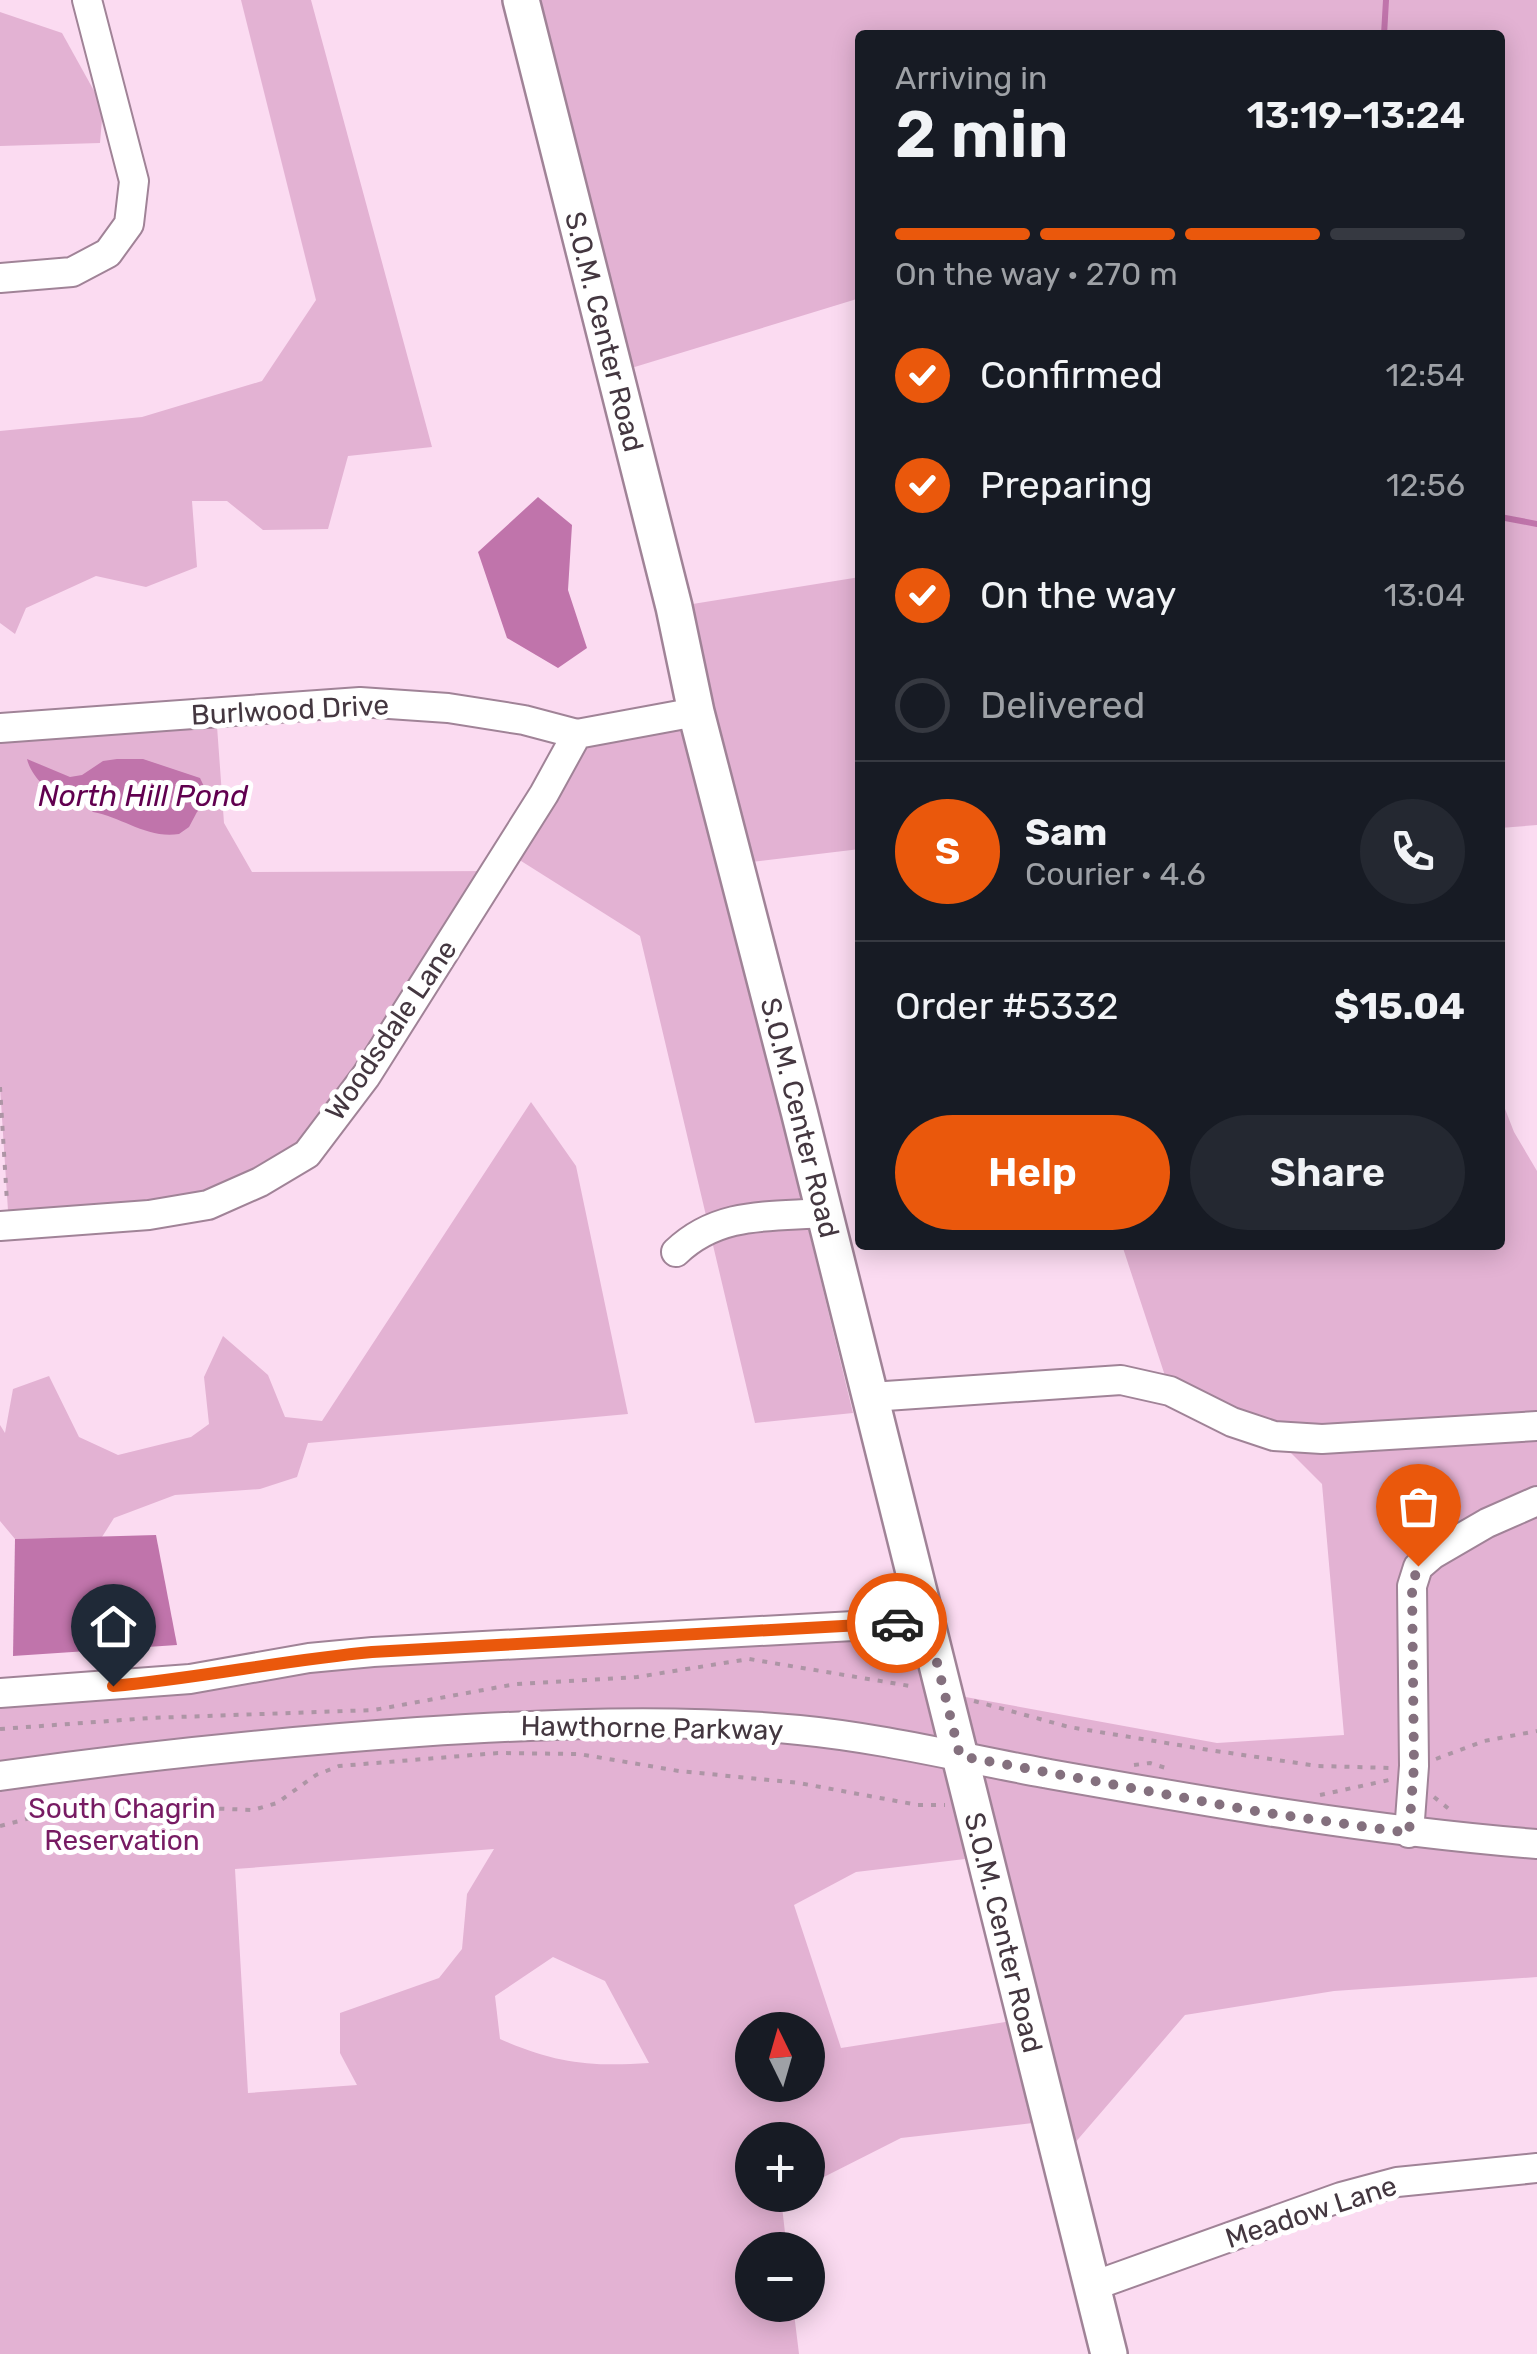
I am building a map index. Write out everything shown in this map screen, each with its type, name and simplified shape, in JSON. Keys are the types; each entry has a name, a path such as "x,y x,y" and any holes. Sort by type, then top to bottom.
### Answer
{"main road":[{"name":"S.O.M. Center Road","path":"521,0 1109,2354"}],"street":[{"path":"0,278 72,272 108,253 130,224 134,181 87,0"},
{"name":"Burlwood Drive","path":"0,728 360,702 472,711 577,734"},
{"path":"577,734 696,712"},
{"name":"Woodsdale Lane","path":"4,1226 149,1215 208,1205 260,1182 307,1154 366,1076 544,794 577,734"},
{"path":"676,1252 695,1234 713,1226 740,1219 825,1213"},
{"path":"871,1397 1121,1380 1170,1391 1232,1422 1274,1436 1322,1439 1537,1426"},
{"path":"1409,1833 1414,1784 1412,1586 1418,1566 1488,1523 1537,1501"},
{"path":"0,1693 190,1679 309,1658 372,1652 927,1622"},
{"name":"Hawthorne Parkway","path":"0,1776 299,1740 608,1723 738,1725 802,1730 960,1756 1260,1812 1409,1833 1537,1844"},
{"name":"Meadow Lane","path":"1093,2286 1304,2210 1397,2182 1537,2168"}],"path":[{"path":"0,1088 4,1226"},
{"path":"0,1826 46,1814 253,1810 277,1803 316,1775 339,1766 498,1752 595,1756 678,1771 799,1782 918,1805 960,1802"},
{"path":"1122,1767 1150,1764 1173,1771"},
{"path":"1318,1795 1385,1780 1414,1784 1465,1818"}],"green space":[{"path":"241,0 311,0 432,447 348,456 328,529 263,530 227,501 192,501 197,567 146,587 96,576 26,608 15,634 0,623 0,431 142,417 262,381 316,300"},
{"path":"521,0 1537,0 1537,825 1505,828 1505,30 855,30 855,300 615,373"},
{"path":"0,12 62,33 103,107 100,143 0,146"},
{"path":"855,578 855,850 735,864 674,607"},
{"path":"216,712 224,823 252,872 496,871 366,1076 260,1182 9,1226 0,1087 0,728"},
{"path":"683,715 853,1413 755,1423 640,936 507,852 577,734"},
{"path":"531,1102 576,1166 628,1414 308,1443 297,1477 260,1489 175,1495 114,1518 102,1537 15,1539 0,1521 0,1425 5,1433 13,1389 49,1376 79,1437 118,1455 191,1437 209,1424 204,1377 223,1336 268,1375 285,1417 322,1421"},
{"name":"South Chagrin Reservation","path":"1505,1109 1537,1171 1537,1977 1334,1991 1185,2015 1061,2159 1050,2121 901,2138 825,2176 825,2122 735,2122 735,2212 783,2212 785,2232 735,2232 735,2322 795,2322 799,2354 0,2354 0,1693 927,1622 960,1696 1217,1743 1344,1735 1322,1484 1274,1436 1170,1391 1124,1250 1505,1250","holes":["958,1816 1025,2019 841,2048 794,1905 856,1872 965,1859","494,1849 467,1894 462,1949 439,1978 340,2013 340,2053 357,2085 248,2093 235,1869","553,1957 605,1981 649,2063 573,2062 500,2039 495,1996"]}],"water":[{"path":"538,497 572,525 568,590 587,648 558,668 507,638 478,552"},
{"name":"North Hill Pond","path":"27,759 70,777 82,775 103,761 143,759 200,778 210,799 179,834 145,831 93,812 72,790 49,789 31,770"},
{"path":"156,1535 177,1645 13,1656 15,1539"}],"waterway":[{"path":"1384,30 1386,0"},
{"path":"1505,518 1537,524"}],"way so far":[{"path":"897,1623 927,1622 960,1756 1260,1812 1409,1833 1414,1766 1412,1586 1418,1566"}],"route":[{"path":"113,1686 190,1679 309,1658 372,1652 897,1623"}]}
